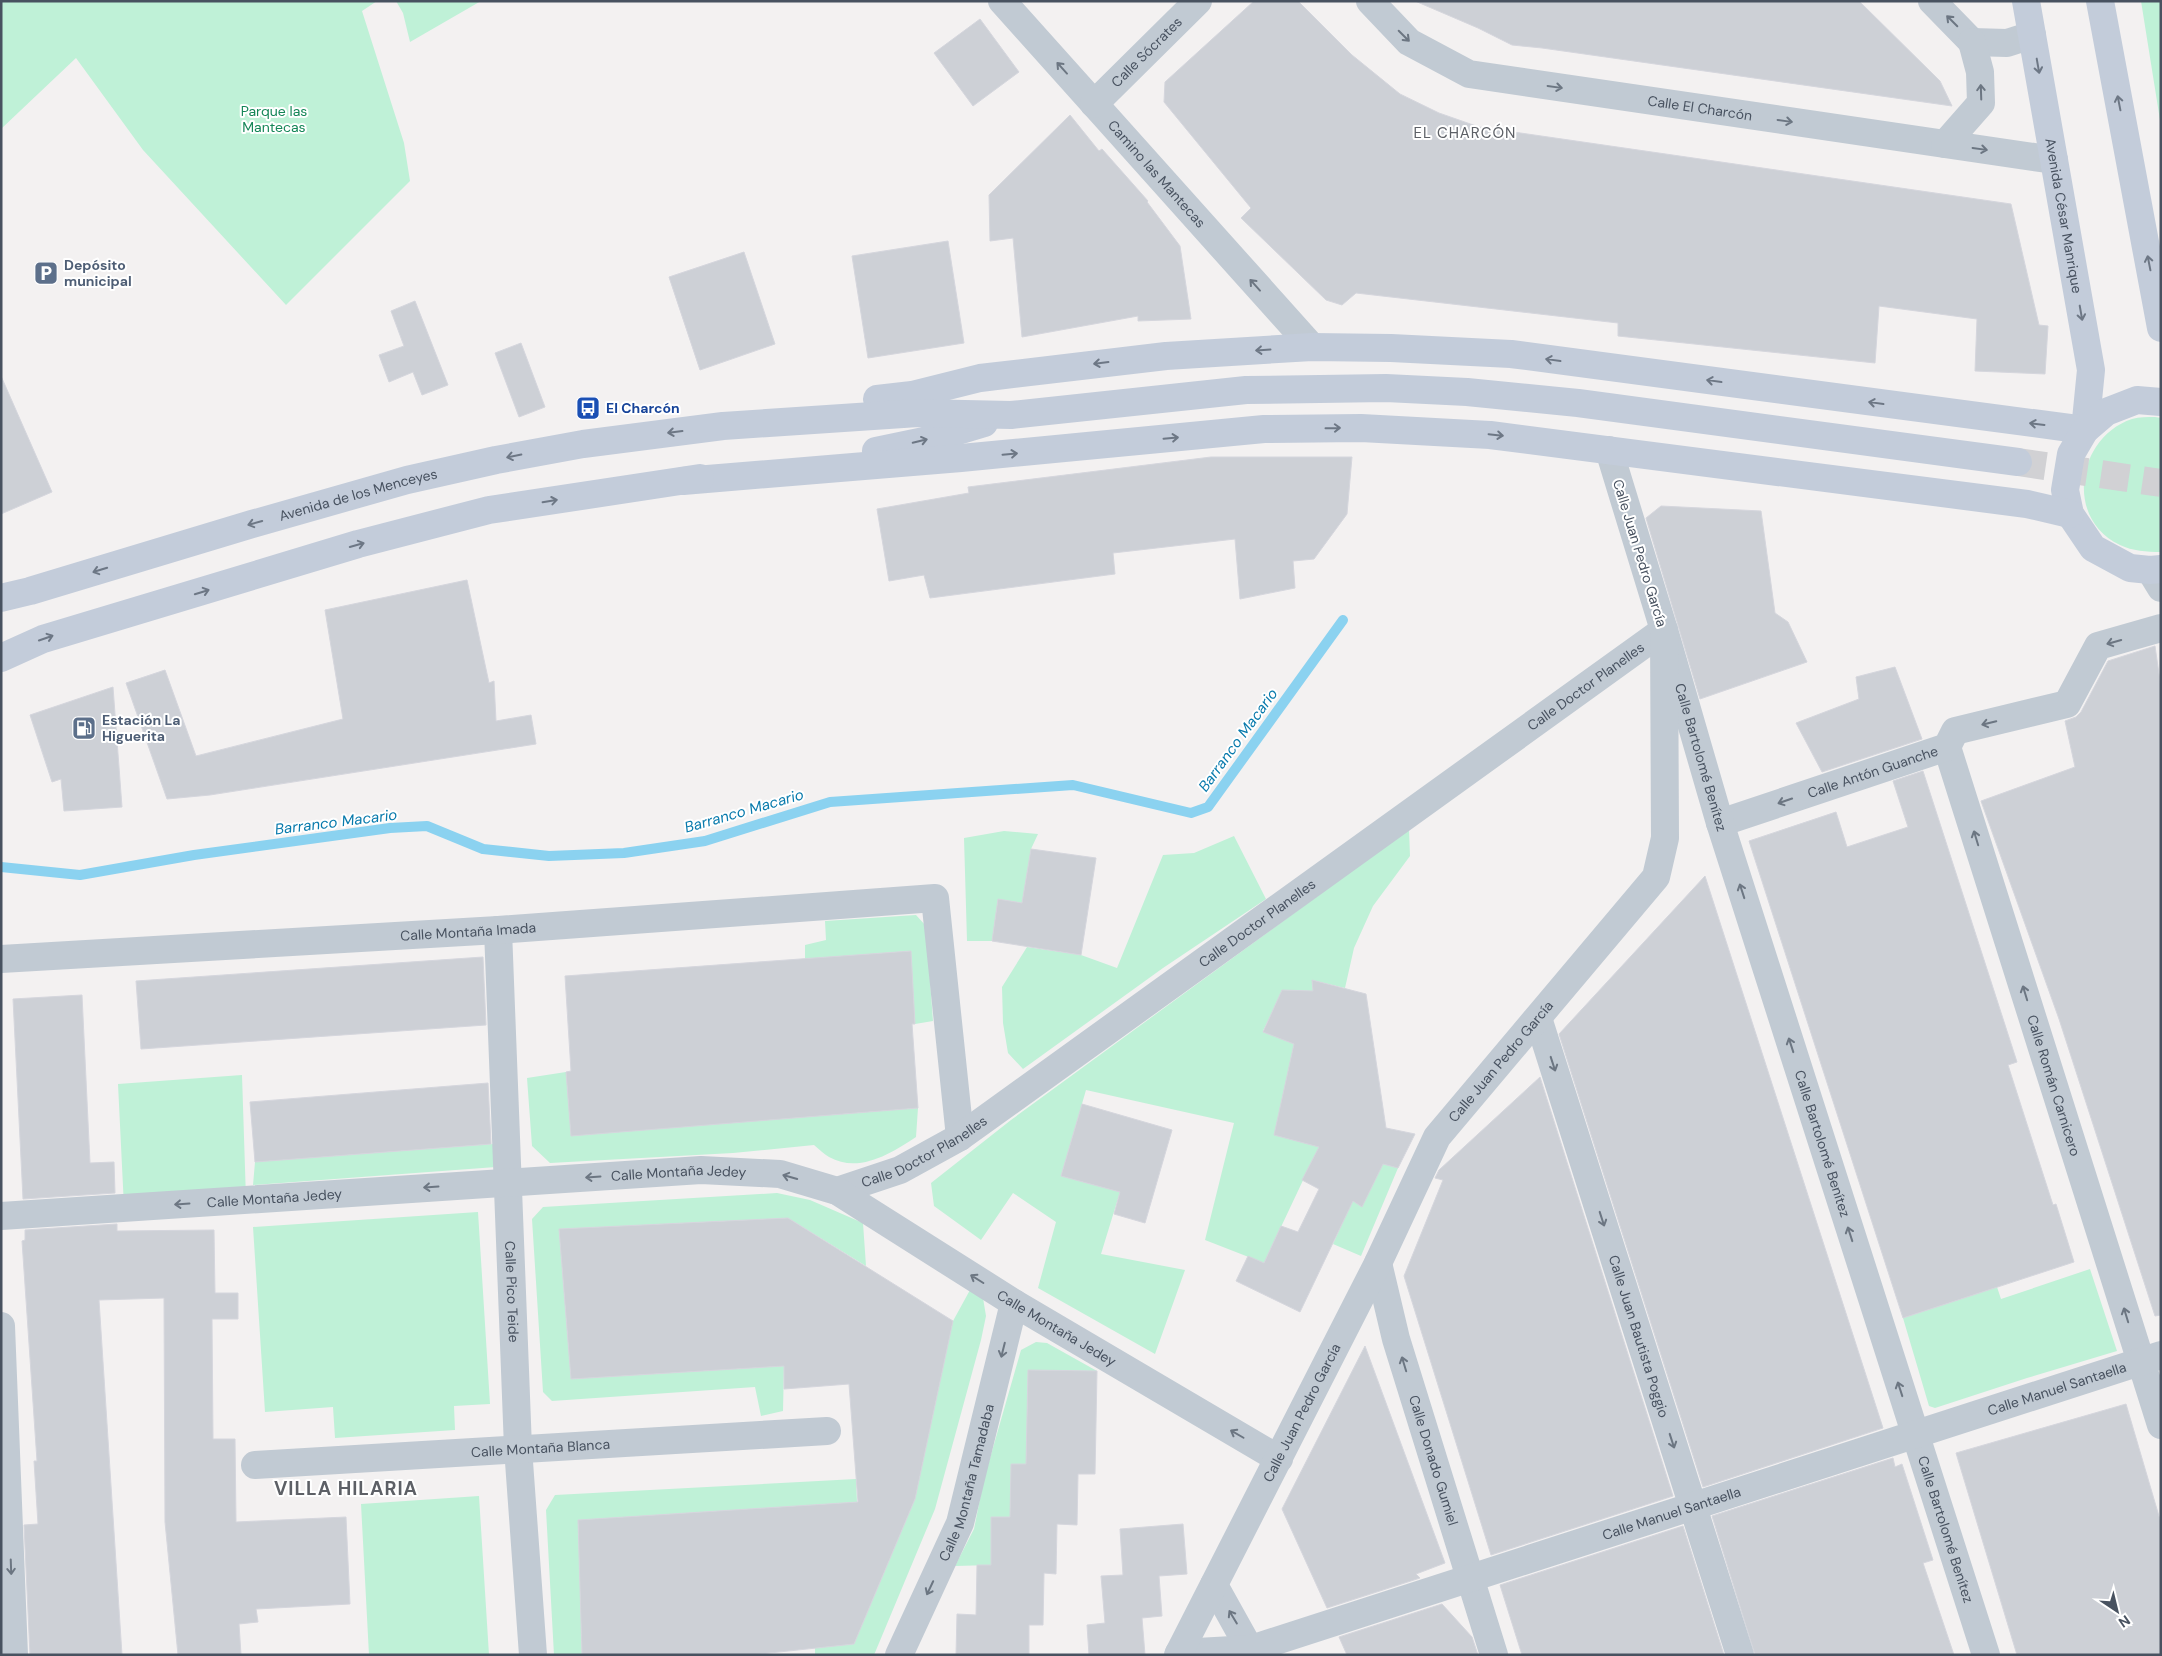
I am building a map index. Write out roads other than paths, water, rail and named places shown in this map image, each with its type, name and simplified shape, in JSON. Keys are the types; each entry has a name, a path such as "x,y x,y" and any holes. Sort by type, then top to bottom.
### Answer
{"main road":[{"name":"Avenida César Manrique","path":"2026,1 2091,370 2085,430"},
{"path":"2100,1 2161,328"},
{"path":"723,426 828,405 912,395 980,378 1166,356 1312,347 1391,348 1511,354 2085,430"},
{"path":"723,426 918,413 1011,415 1246,390 1386,388 1458,391 1578,403 2018,462"},
{"path":"2157,576 2130,568 2093,548 2070,514 2065,490 2071,454 2085,430 2106,412 2137,400 2161,402"},
{"path":"1,658 43,639 367,542 489,510 844,457 924,441 1011,415"},
{"name":"Avenida de los Menceyes","path":"1,598 407,480 496,460 583,444 723,426"},
{"path":"682,481 951,459 1264,430 1361,428 1490,435 2027,504 2070,514"}],"street":[{"name":"Camino las Mantecas","path":"1002,1 1312,347"},
{"name":"Calle Sócrates","path":"1094,104 1198,1"},
{"name":"Calle El Charcón","path":"1370,1 1409,42 1470,74 2054,160"},
{"path":"1932,1 1972,42 1980,72 1981,103 1945,144"},
{"path":"1972,42 2008,43 2032,35"},
{"name":"Calle Juan Pedro García","path":"1178,1654 1378,1263 1437,1137 1656,877 1666,838 1664,630 1609,450"},
{"name":"Calle Antón Guanche","path":"1720,823 1947,747 1954,731 2067,704 2098,646 2161,628"},
{"name":"Calle Bartolomé Benítez","path":"1664,630 1720,823 1914,1435 1986,1655"},
{"name":"Calle Doctor Planelles","path":"837,1190 900,1170 960,1137 1664,630"},
{"name":"Calle Román Carnicero","path":"1947,747 2151,1358 2161,1425"},
{"name":"Calle Montaña Imada","path":"1,959 498,930 935,898 960,1137"},
{"name":"Calle Pico Teide","path":"498,930 518,1448 533,1655"},
{"name":"Calle Juan Bautista Poggio","path":"1538,1018 1740,1655"},
{"name":"Calle Montaña Jedey","path":"1,1216 701,1170 780,1174 837,1190 1014,1303 1279,1458"},
{"name":"Calle Donado Gumiel","path":"1378,1263 1396,1338 1494,1655"},
{"name":"Calle Montaña Tamadaba","path":"899,1655 960,1523 1014,1303"},
{"path":"1,1326 14,1655"},
{"name":"Calle Manuel Santaella","path":"1178,1654 1252,1652 1469,1578 1693,1508 2151,1358"},
{"name":"Calle Montaña Blanca","path":"255,1465 518,1448 827,1432"},
{"path":"1214,1585 1252,1652"}],"waterway":[{"name":"Barranco Macario","path":"1,867 80,875 194,855 390,828 427,826 483,849 549,856 624,853 705,841 830,802 1073,785 1191,813 1208,807 1343,620"}],"tunnel":[{"path":"2018,462 2161,483"}],"place":[{"name":"Depósito municipal","path":"46,273"},
{"name":"El Charcón","path":"588,408"},
{"name":"Estación La Higuerita","path":"84,728"}],"district":[{"name":"EL CHARCÓN","path":"1465,133"},
{"name":"VILLA HILARIA","path":"346,1488"}],"park label":[{"name":"Parque las Mantecas","path":"274,120"}]}
